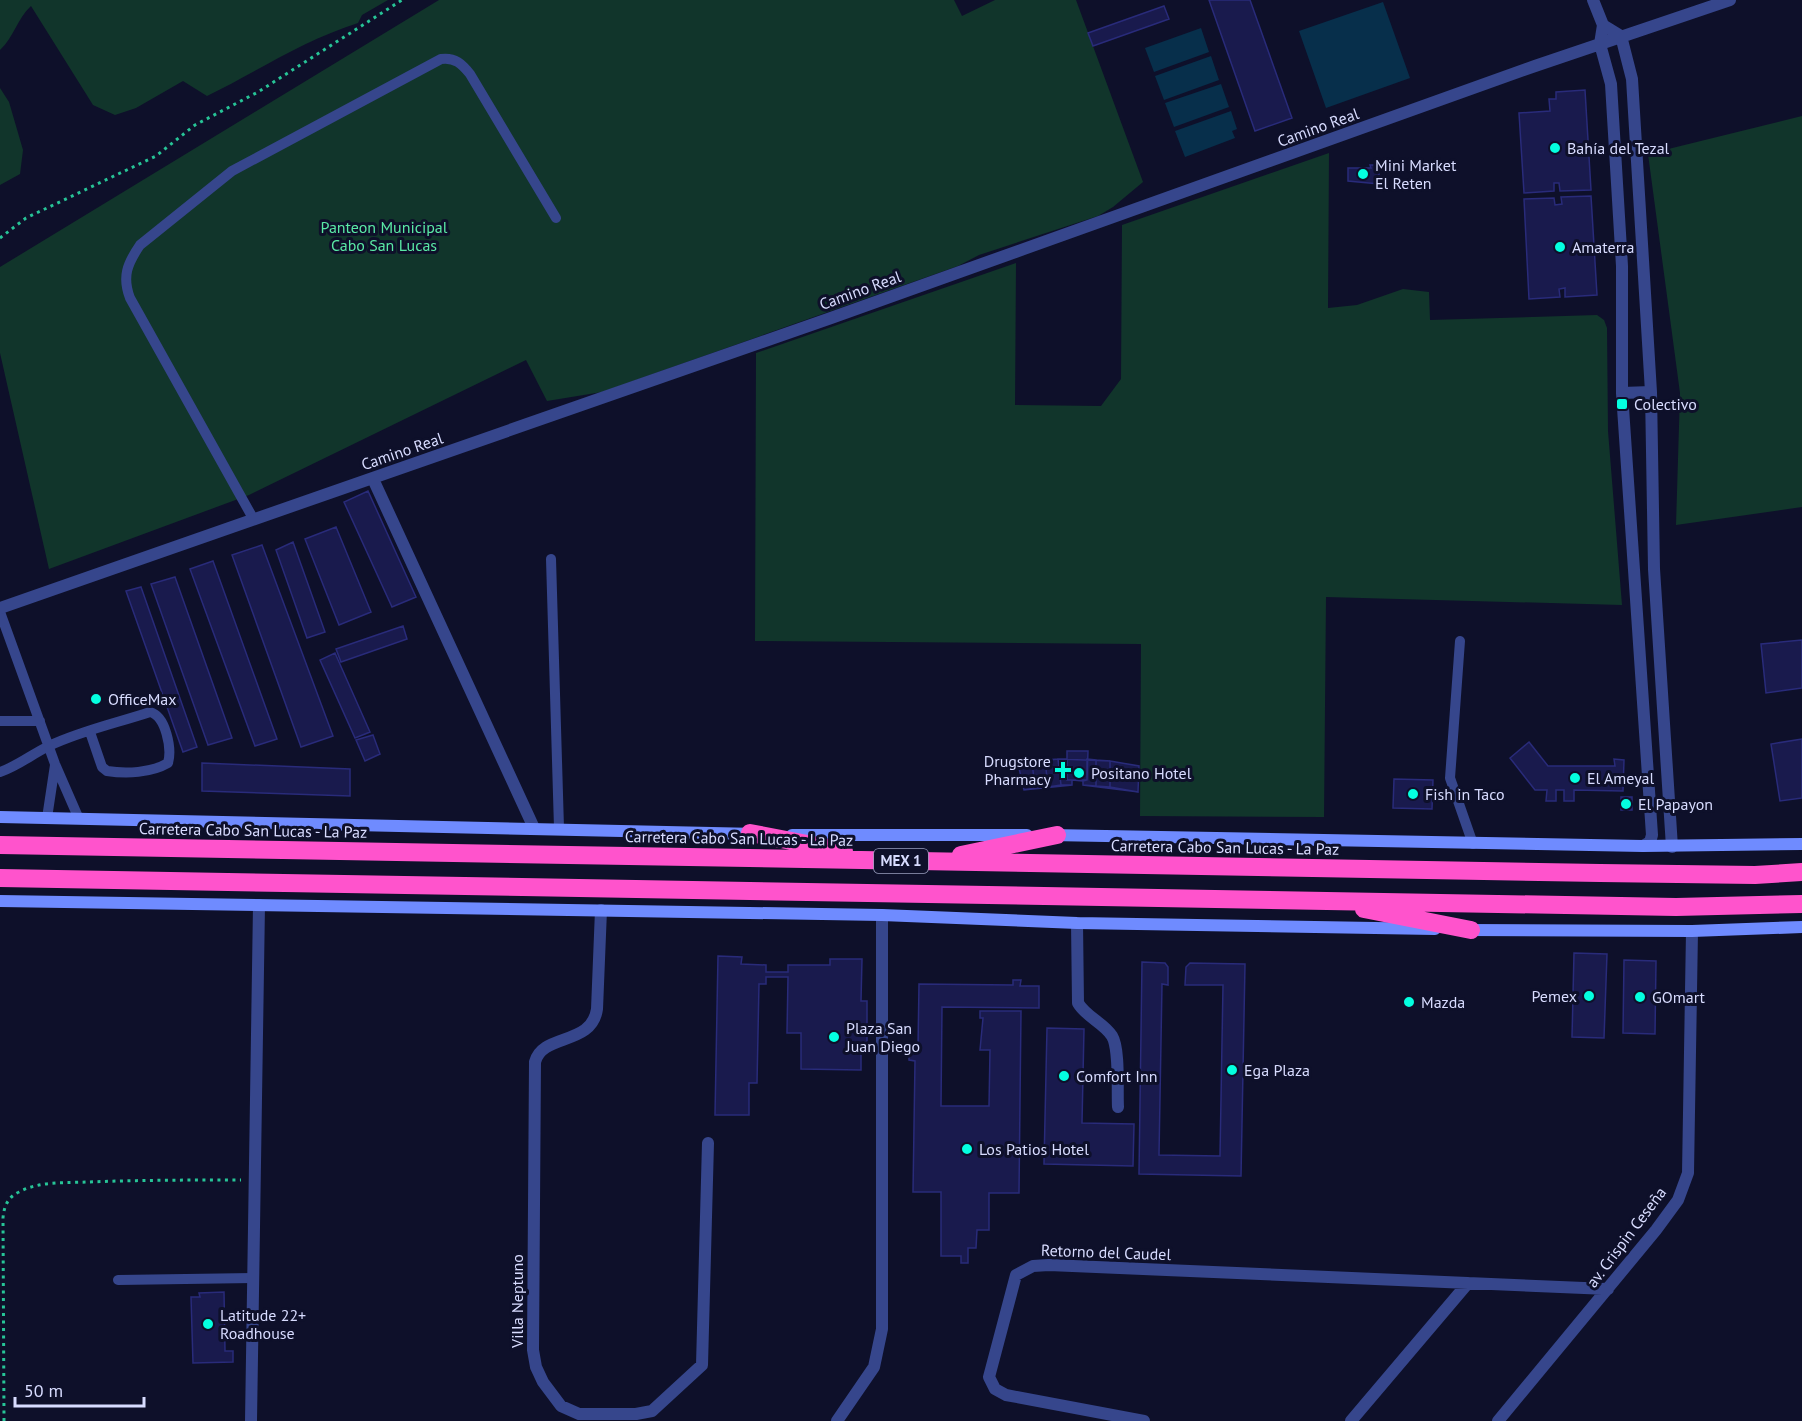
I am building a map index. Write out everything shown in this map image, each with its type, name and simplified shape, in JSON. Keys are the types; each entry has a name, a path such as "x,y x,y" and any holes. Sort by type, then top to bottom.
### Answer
{"highway":[{"path":"750,833 893,861"},
{"path":"926,862 1057,835"},
{"name":"Carretera Cabo San Lucas - La Paz","path":"0,845 1600,873 1755,875 1802,872"},
{"name":"MEX 1","path":"0,878 1676,908 1802,904"},
{"path":"1316,900 1471,930"}],"main road":[{"path":"0,817 750,833 1057,835 1672,847 1802,844"},
{"path":"0,901 882,915 1077,923 1471,930 1692,931 1802,927"}],"street":[{"path":"1593,0 1603,25 1600,44 1611,84 1622,266 1622,393 1652,835 1650,842 1642,846"},
{"name":"Camino Real","path":"0,610 1621,36 1730,0"},
{"path":"1603,25 1621,36 1632,79 1651,392 1654,569 1672,847"},
{"path":"1622,393 1651,392"},
{"path":"373,479 534,828"},
{"path":"1635,571 1654,569"},
{"path":"251,1421 259,905"},
{"name":"Villa Neptuno","path":"601,910 597,1009 593,1022 585,1031 543,1049 536,1062 533,1350 539,1375 558,1403 569,1412 636,1414 651,1411 702,1365 708,1143"},
{"path":"837,1421 871,1373 882,1329 882,915"},
{"path":"1077,923 1078,1003 1082,1011 1112,1036 1115,1047 1118,1107"},
{"name":"av. Crispin Ceseña","path":"1498,1421 1608,1289 1678,1200 1688,1173 1692,931"},
{"name":"Retorno del Caudel","path":"1144,1421 1006,1395 995,1389 989,1377 1016,1275 1033,1266 1049,1265 1608,1289"},
{"path":"1351,1421 1468,1283"}],"lane":[{"path":"254,520 130,298 125,274 130,259 140,245 232,171 441,59 450,58 461,63 470,74 556,218"},
{"path":"551,559 559,828"},
{"path":"0,610 48,746 79,819"},
{"path":"1460,641 1449,772 1473,844"},
{"path":"0,772 22,763 48,746 90,732 150,712 156,714 170,747 168,763 161,767 134,772 107,771 102,767 90,732"},
{"path":"0,721 40,721"},
{"path":"47,818 55,764"},
{"path":"118,1280 253,1278"}],"path":[{"path":"0,238 26,218 164,151 195,125 258,92 402,0"},
{"path":"4,1421 3,1218 5,1206 11,1197 24,1189 57,1183 156,1179 255,1181"}],"green space":[{"path":"0,0 388,0 362,15 358,23 300,47 207,96 183,81 136,108 115,115 93,105 31,6 0,50"},
{"name":"Panteon Municipal Cabo San Lucas","path":"439,0 954,0 962,16 995,0 1076,0 1143,182 1113,207 1098,216 979,255 958,266 602,392 547,401 526,360 249,495 49,569 0,353 0,267"},
{"path":"0,88 9,102 23,150 20,174 0,185"},
{"path":"1802,116 1802,507 1676,525 1680,393 1648,154"},
{"path":"1329,153 1328,308 1357,305 1403,289 1429,292 1430,320 1597,315 1604,320 1607,328 1608,431 1622,605 1326,597 1324,817 1140,816 1141,644 755,641 756,353 1016,263 1015,405 1101,406 1121,379 1122,225"}],"water":[{"path":"1383,2 1410,78 1326,108 1299,31"},
{"path":"1201,28 1209,52 1154,72 1145,48"},
{"path":"1211,56 1219,80 1164,100 1155,76"},
{"path":"1221,84 1229,107 1174,127 1165,103"},
{"path":"1231,111 1237,129 1232,131 1235,138 1185,157 1175,131"}],"building":[{"path":"1209,0 1250,0 1292,118 1255,131"},
{"path":"1164,6 1169,19 1093,46 1088,33"},
{"name":"Bahía del Tezal","path":"1585,90 1591,190 1560,191 1559,183 1554,183 1554,191 1524,193 1519,113 1550,111 1549,99 1556,99 1556,92"},
{"name":"Mini Market El Reten","path":"1370,165 1379,165 1379,184 1348,181 1348,168 1371,168"},
{"name":"Amaterra","path":"1591,196 1597,295 1565,297 1565,288 1559,289 1560,297 1529,299 1524,199 1554,198 1555,205 1562,204 1561,197"},
{"path":"368,491 416,597 392,607 344,502"},
{"path":"336,527 371,612 339,625 305,539"},
{"path":"293,542 325,632 307,638 276,550"},
{"path":"262,545 333,736 301,747 232,555"},
{"path":"213,561 277,739 255,746 190,569"},
{"path":"175,577 232,738 208,745 151,584"},
{"path":"141,587 197,747 183,752 126,591"},
{"path":"403,626 407,639 341,662 336,649"},
{"path":"1802,640 1802,688 1766,693 1761,644"},
{"path":"335,653 370,732 355,738 320,660"},
{"path":"373,735 380,754 365,761 356,740"},
{"path":"1802,739 1802,798 1780,801 1771,744"},
{"name":"El Ameyal","path":"1529,742 1548,766 1615,766 1614,759 1624,760 1623,791 1574,790 1574,801 1564,801 1564,790 1556,790 1556,801 1546,801 1547,790 1535,790 1510,758"},
{"path":"1067,751 1088,751 1087,780 1067,780"},
{"name":"Drugstore Pharmacy","path":"1058,759 1067,759 1067,780 1072,780 1072,785 1061,785"},
{"path":"1058,759 1061,785 1048,787 1045,760"},
{"name":"Positano Hotel","path":"1058,759 1110,761 1139,766 1138,792 1083,785 1083,781 1072,780 1072,785 1024,790 1018,764"},
{"path":"1087,759 1096,760 1096,786 1083,785 1083,781 1087,780"},
{"path":"1045,760 1048,787 1035,788 1032,762"},
{"path":"1096,760 1110,761 1110,787 1096,786"},
{"path":"1110,761 1139,766 1138,792 1110,787"},
{"path":"1032,762 1035,788 1024,790 1018,764"},
{"path":"202,763 350,769 350,796 202,791"},
{"name":"Fish in Taco","path":"1394,779 1433,780 1432,809 1393,808"},
{"name":"El Papayon","path":"1621,797 1632,797 1632,810 1621,810"},
{"name":"Pemex","path":"1574,953 1607,954 1604,1038 1572,1037"},
{"name":"Plaza San Juan Diego","path":"718,956 742,957 741,964 766,965 766,972 788,972 788,965 830,965 830,959 862,959 861,1001 867,1001 867,1042 861,1042 861,1070 801,1069 801,1033 787,1033 788,977 766,977 766,984 759,984 757,1083 749,1083 749,1115 715,1115"},
{"name":"GOmart","path":"1624,960 1656,961 1655,1034 1623,1033"},
{"name":"Ega Plaza","path":"1142,962 1165,963 1168,967 1168,985 1162,984 1159,1155 1220,1156 1223,985 1185,985 1186,967 1190,963 1245,964 1241,1176 1139,1174"},
{"name":"Los Patios Hotel","path":"1013,980 1021,980 1020,986 1039,986 1039,1008 942,1007 941,1106 989,1106 990,1050 980,1050 983,1018 980,1018 980,1011 1021,1011 1019,1193 989,1193 989,1230 977,1230 976,1248 968,1248 968,1263 961,1263 961,1256 941,1256 941,1192 913,1192 915,1061 909,1060 909,1048 918,1048 919,984 1013,985"},
{"name":"Comfort Inn","path":"1047,1028 1084,1029 1082,1123 1134,1124 1133,1166 1044,1164"},
{"name":"Latitude 22+ Roadhouse","path":"224,1292 225,1351 233,1351 233,1362 193,1363 191,1297 200,1297 199,1293"}],"place":[{"name":"Bahía del Tezal","path":"1555,148"},
{"name":"Mini Market El Reten","path":"1363,174"},
{"name":"Amaterra","path":"1560,247"},
{"name":"Colectivo","path":"1622,404"},
{"name":"OfficeMax","path":"96,699"},
{"name":"Drugstore Pharmacy","path":"1063,770"},
{"name":"Positano Hotel","path":"1079,773"},
{"name":"El Ameyal","path":"1575,778"},
{"name":"Fish in Taco","path":"1413,794"},
{"name":"El Papayon","path":"1626,804"},
{"name":"Pemex","path":"1589,996"},
{"name":"GOmart","path":"1640,997"},
{"name":"Mazda","path":"1409,1002"},
{"name":"Plaza San Juan Diego","path":"834,1037"},
{"name":"Ega Plaza","path":"1232,1070"},
{"name":"Comfort Inn","path":"1064,1076"},
{"name":"Los Patios Hotel","path":"967,1149"},
{"name":"Latitude 22+ Roadhouse","path":"208,1324"}]}
